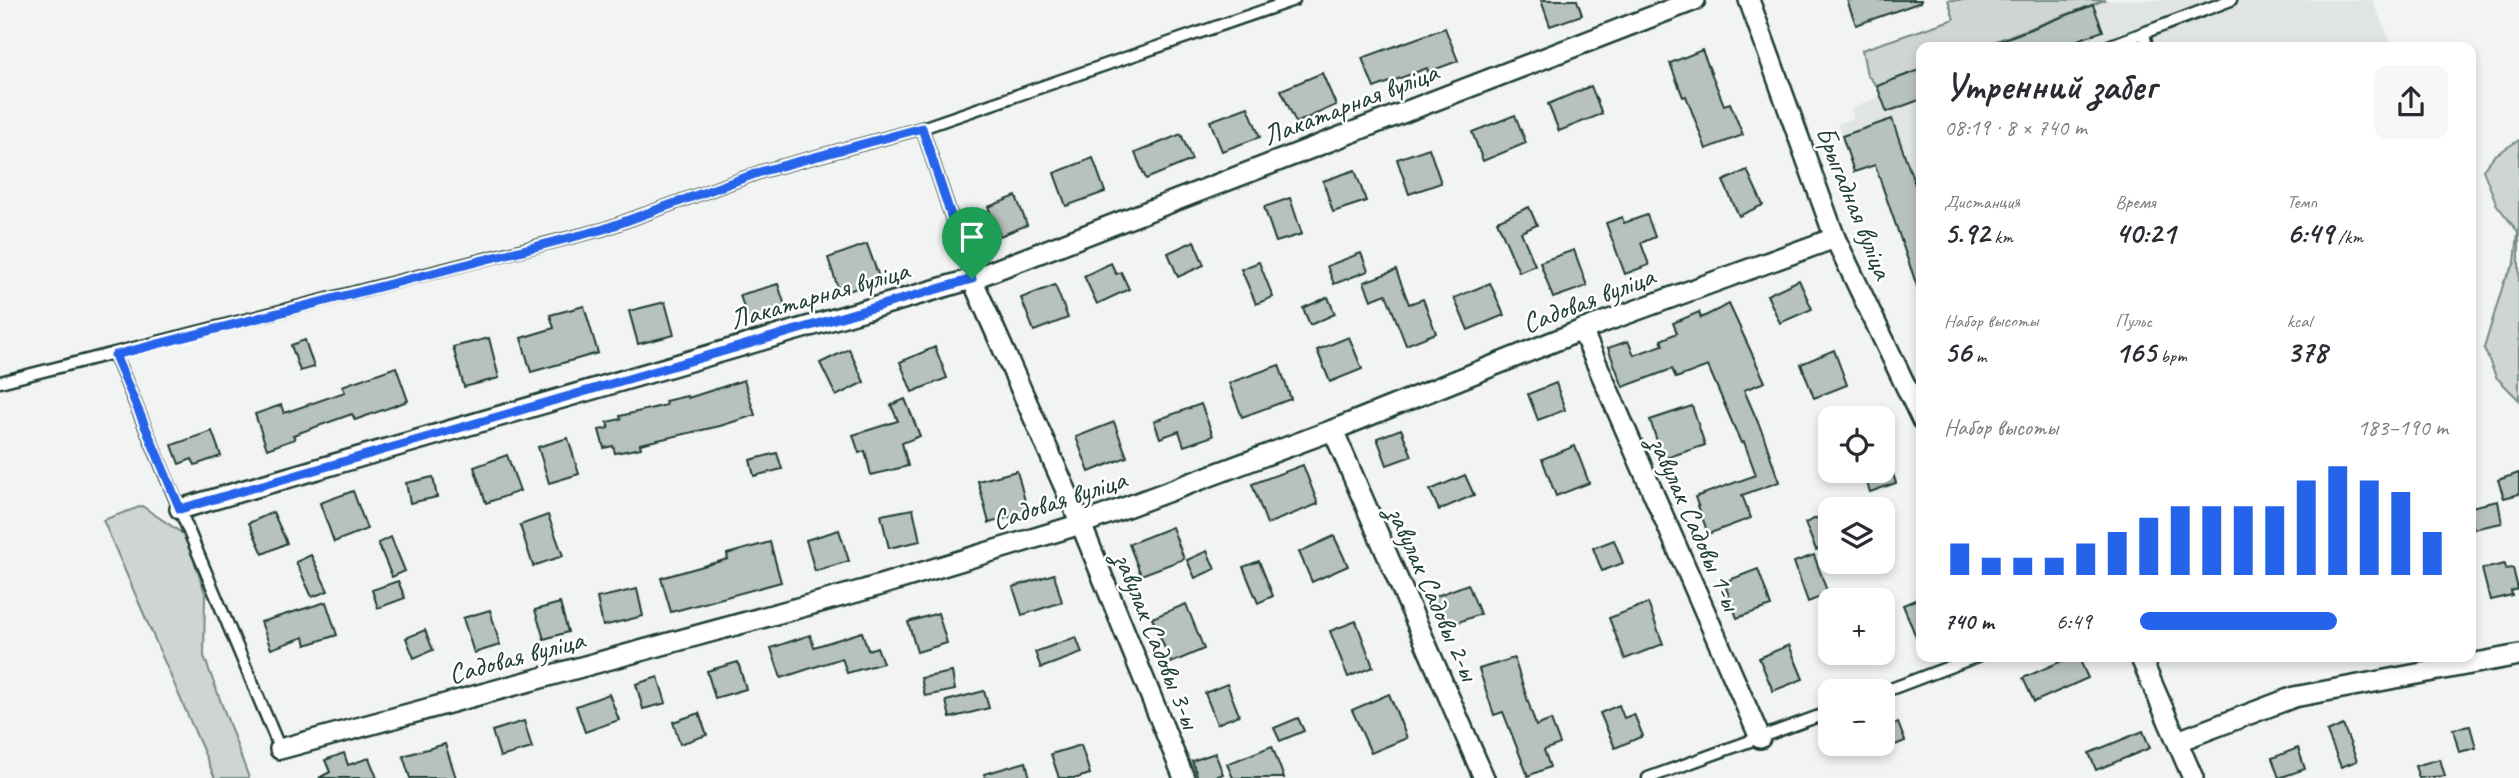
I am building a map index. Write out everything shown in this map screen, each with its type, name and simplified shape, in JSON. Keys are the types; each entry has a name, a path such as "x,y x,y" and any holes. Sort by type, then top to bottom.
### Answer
{"street":[{"name":"Лакатарная вуліца","path":"180,509 972,279 1695,0"},
{"name":"Брыгадная вуліца","path":"1749,0 1835,238 1916,407"},
{"name":"Садовая вуліца","path":"280,749 864,590 1081,524 1333,430 1582,330 1835,238"},
{"name":"завулак Садовы 3-ы","path":"972,279 1081,524 1184,778"},
{"name":"завулак Садовы 1-ы","path":"1582,330 1760,738"},
{"name":"завулак Садовы 2-ы","path":"1333,430 1484,778"},
{"path":"2178,741 2294,696 2519,655"},
{"path":"2143,662 2193,778"}],"lane":[{"path":"0,382 604,229 763,171 922,128 1294,0"},
{"path":"2120,42 2231,0"},
{"path":"2144,33 2146,42"},
{"path":"922,128 972,279"},
{"path":"115,355 280,749"},
{"path":"1895,687 1962,662"},
{"path":"1648,778 1818,716"}],"shaded area":[{"path":"1948,0 2105,0 1993,42 1916,42 1916,71 1877,86 1867,75 1862,50 1954,19"},
{"path":"2105,0 2372,0 2391,42 1993,42"},
{"path":"1916,71 1916,284 1875,165 1854,172 1838,124 1854,118 1851,109 1880,96 1877,86"},
{"path":"2519,140 2519,400 2496,377 2484,348 2504,282 2515,263 2518,232 2497,205 2483,170 2494,156"},
{"path":"142,506 186,536 205,593 204,656 249,778 215,778 103,520"}],"building":[{"path":"1541,0 1577,0 1582,15 1550,26"},
{"path":"1847,0 1921,0 1921,2 1856,25"},
{"path":"2093,5 2103,31 2072,42 1997,42"},
{"path":"1445,28 1458,61 1428,72 1427,68 1374,88 1362,58"},
{"path":"1702,50 1724,105 1730,103 1743,135 1706,149 1670,63"},
{"path":"1916,71 1916,101 1887,112 1877,86"},
{"path":"1322,73 1336,105 1296,123 1281,90"},
{"path":"1591,86 1602,114 1559,131 1548,104"},
{"path":"1248,107 1260,137 1222,151 1210,121"},
{"path":"1515,115 1526,143 1483,161 1472,132"},
{"path":"1892,119 1916,188 1916,283 1875,165 1854,172 1842,136"},
{"path":"1181,134 1192,160 1146,179 1135,153"},
{"path":"1429,148 1441,183 1409,194 1397,159"},
{"path":"1093,158 1105,192 1066,206 1054,173"},
{"path":"1355,170 1366,201 1333,212 1323,181"},
{"path":"1747,170 1763,205 1739,216 1723,181"},
{"path":"1016,196 1027,225 1000,236 988,207"},
{"path":"1290,198 1302,234 1276,242 1264,207"},
{"path":"1529,207 1537,225 1521,232 1535,265 1519,272 1497,221"},
{"path":"1647,215 1655,237 1641,243 1649,265 1625,274 1606,223 1622,217 1624,223"},
{"path":"1194,241 1204,265 1178,277 1168,253"},
{"path":"867,244 880,280 840,294 828,258"},
{"path":"1574,250 1587,286 1553,298 1540,262"},
{"path":"1361,253 1368,271 1334,284 1327,266"},
{"path":"1259,262 1273,297 1256,304 1241,269"},
{"path":"1111,263 1116,274 1121,272 1129,289 1097,304 1084,276"},
{"path":"1396,270 1409,304 1423,299 1436,333 1406,345 1386,294 1371,300 1364,282"},
{"path":"1799,280 1812,309 1780,323 1767,295"},
{"path":"1490,283 1504,315 1468,330 1454,298"},
{"path":"778,284 787,312 749,324 740,295"},
{"path":"1055,285 1068,318 1034,331 1021,298"},
{"path":"1328,297 1335,314 1310,325 1303,308"},
{"path":"665,302 674,335 638,344 629,311"},
{"path":"1729,304 1765,382 1744,390 1763,434 1779,482 1742,495 1751,518 1708,534 1695,497 1756,475 1744,442 1741,443 1708,366 1676,378 1672,369 1623,387 1608,348 1628,341 1634,355 1663,345 1661,340 1677,333 1673,323 1699,312 1701,318"},
{"path":"584,306 598,353 531,372 521,338 554,328 550,315"},
{"path":"1349,337 1362,369 1330,382 1317,350"},
{"path":"489,338 499,378 464,387 453,347"},
{"path":"305,340 314,367 300,371 291,345"},
{"path":"935,347 947,378 912,392 900,362"},
{"path":"849,349 864,382 836,396 820,363"},
{"path":"1834,350 1847,385 1814,398 1801,364"},
{"path":"1279,365 1291,399 1242,417 1229,383"},
{"path":"396,367 408,401 355,420 352,414 293,435 295,439 267,449 255,414 281,405 284,413 345,392 342,386"},
{"path":"744,380 755,415 720,426 640,444 641,448 615,453 613,446 604,448 599,430 609,428 607,422 621,419 620,416 666,405 665,401 687,396 688,398"},
{"path":"1556,383 1565,410 1538,420 1528,394"},
{"path":"905,399 920,436 902,443 908,466 871,475 865,451 859,453 853,435 898,421 891,405"},
{"path":"1201,404 1213,436 1184,446 1179,431 1160,438 1154,421"},
{"path":"1692,406 1705,445 1663,459 1650,420"},
{"path":"1114,422 1127,457 1089,472 1076,437"},
{"path":"1401,429 1412,456 1387,465 1377,438"},
{"path":"212,431 221,456 195,465 192,459 179,464 172,445"},
{"path":"568,438 579,474 549,483 538,447"},
{"path":"1575,446 1589,483 1556,496 1542,459"},
{"path":"777,453 782,469 754,476 750,460"},
{"path":"507,455 520,491 486,503 474,467"},
{"path":"1303,465 1318,504 1267,524 1252,484"},
{"path":"1017,471 1028,512 989,523 978,481"},
{"path":"2519,473 2519,494 2504,498 2498,480"},
{"path":"1465,475 1474,495 1439,510 1430,490"},
{"path":"433,477 437,497 410,503 406,483"},
{"path":"1895,480 1896,483 1870,492 1867,483 1895,483"},
{"path":"353,491 367,529 334,542 320,503"},
{"path":"2498,501 2502,523 2476,528 2476,506"},
{"path":"913,509 920,541 889,548 881,515"},
{"path":"273,512 287,543 263,554 249,523"},
{"path":"548,515 563,556 533,566 520,525"},
{"path":"1818,517 1818,549 1816,550 1805,523"},
{"path":"1172,527 1184,559 1141,575 1129,544"},
{"path":"839,530 849,561 815,571 806,540"},
{"path":"1334,536 1348,566 1312,582 1299,552"},
{"path":"391,537 405,571 392,577 378,543"},
{"path":"1614,540 1623,563 1602,571 1593,548"},
{"path":"770,542 781,582 671,612 661,578 728,559 727,554"},
{"path":"1207,551 1215,569 1195,578 1187,560"},
{"path":"311,555 328,591 312,597 296,562"},
{"path":"1814,555 1818,574 1821,574 1826,588 1818,588 1818,598 1808,602 1794,562"},
{"path":"1259,561 1273,596 1258,603 1243,567"},
{"path":"2505,564 2506,569 2513,568 2518,589 2511,591 2512,595 2490,600 2482,569"},
{"path":"1758,569 1771,606 1737,618 1724,582"},
{"path":"1054,574 1062,602 1022,615 1013,587"},
{"path":"398,581 405,598 378,608 372,590"},
{"path":"1468,584 1480,614 1443,628 1431,598"},
{"path":"637,589 643,616 603,626 597,598"},
{"path":"1916,600 1916,637 1903,605"},
{"path":"326,602 337,635 306,645 304,637 271,649 261,622"},
{"path":"560,603 568,632 544,639 535,610"},
{"path":"1648,603 1663,644 1625,659 1609,618"},
{"path":"1186,604 1204,649 1171,663 1152,618"},
{"path":"490,610 500,645 474,653 463,618"},
{"path":"938,613 947,643 917,652 908,622"},
{"path":"1356,621 1373,667 1348,677 1330,631"},
{"path":"425,630 433,650 414,658 406,638"},
{"path":"862,632 868,650 877,647 883,663 847,673 842,658 781,678 771,648 810,635 814,647"},
{"path":"1076,637 1082,653 1041,668 1035,652"},
{"path":"1789,645 1803,679 1773,691 1759,658"},
{"path":"1514,658 1536,726 1551,720 1560,744 1544,750 1550,767 1528,776 1503,712 1494,715 1479,669"},
{"path":"738,662 746,689 715,698 707,671"},
{"path":"2059,662 2081,662 2088,678 2034,702 2023,678"},
{"path":"952,672 955,690 925,696 921,678"},
{"path":"658,677 666,703 643,709 636,684"},
{"path":"1227,684 1239,715 1217,724 1205,693"},
{"path":"984,691 989,708 950,718 946,701"},
{"path":"609,694 619,720 585,732 576,706"},
{"path":"1389,694 1407,738 1371,753 1352,710"},
{"path":"1619,705 1624,718 1634,714 1643,736 1615,748 1600,713"},
{"path":"699,713 707,735 680,744 673,722"},
{"path":"1298,718 1304,731 1280,741 1274,728"},
{"path":"524,721 532,748 500,757 492,731"},
{"path":"1898,723 1905,741 1895,745 1895,724"},
{"path":"2343,725 2357,761 2341,767 2327,732"},
{"path":"2470,726 2476,748 2459,752 2453,729"},
{"path":"2143,731 2150,748 2096,770 2089,753"},
{"path":"445,744 456,778 410,778 403,756"},
{"path":"1081,745 1090,774 1077,778 1059,778 1051,754"},
{"path":"1272,746 1284,778 1233,778 1227,764"},
{"path":"2298,748 2305,769 2279,778 2272,758"},
{"path":"344,753 348,765 369,758 377,778 319,778 330,772 325,760"},
{"path":"1215,753 1223,774 1213,778 1198,778 1192,761"},
{"path":"2440,759 2445,776 2419,778 2415,766"},
{"path":"1026,762 1030,778 985,778 984,774"}],"route":[{"path":"922,128 972,279 180,509 115,355 604,229 763,171 922,128"}]}
